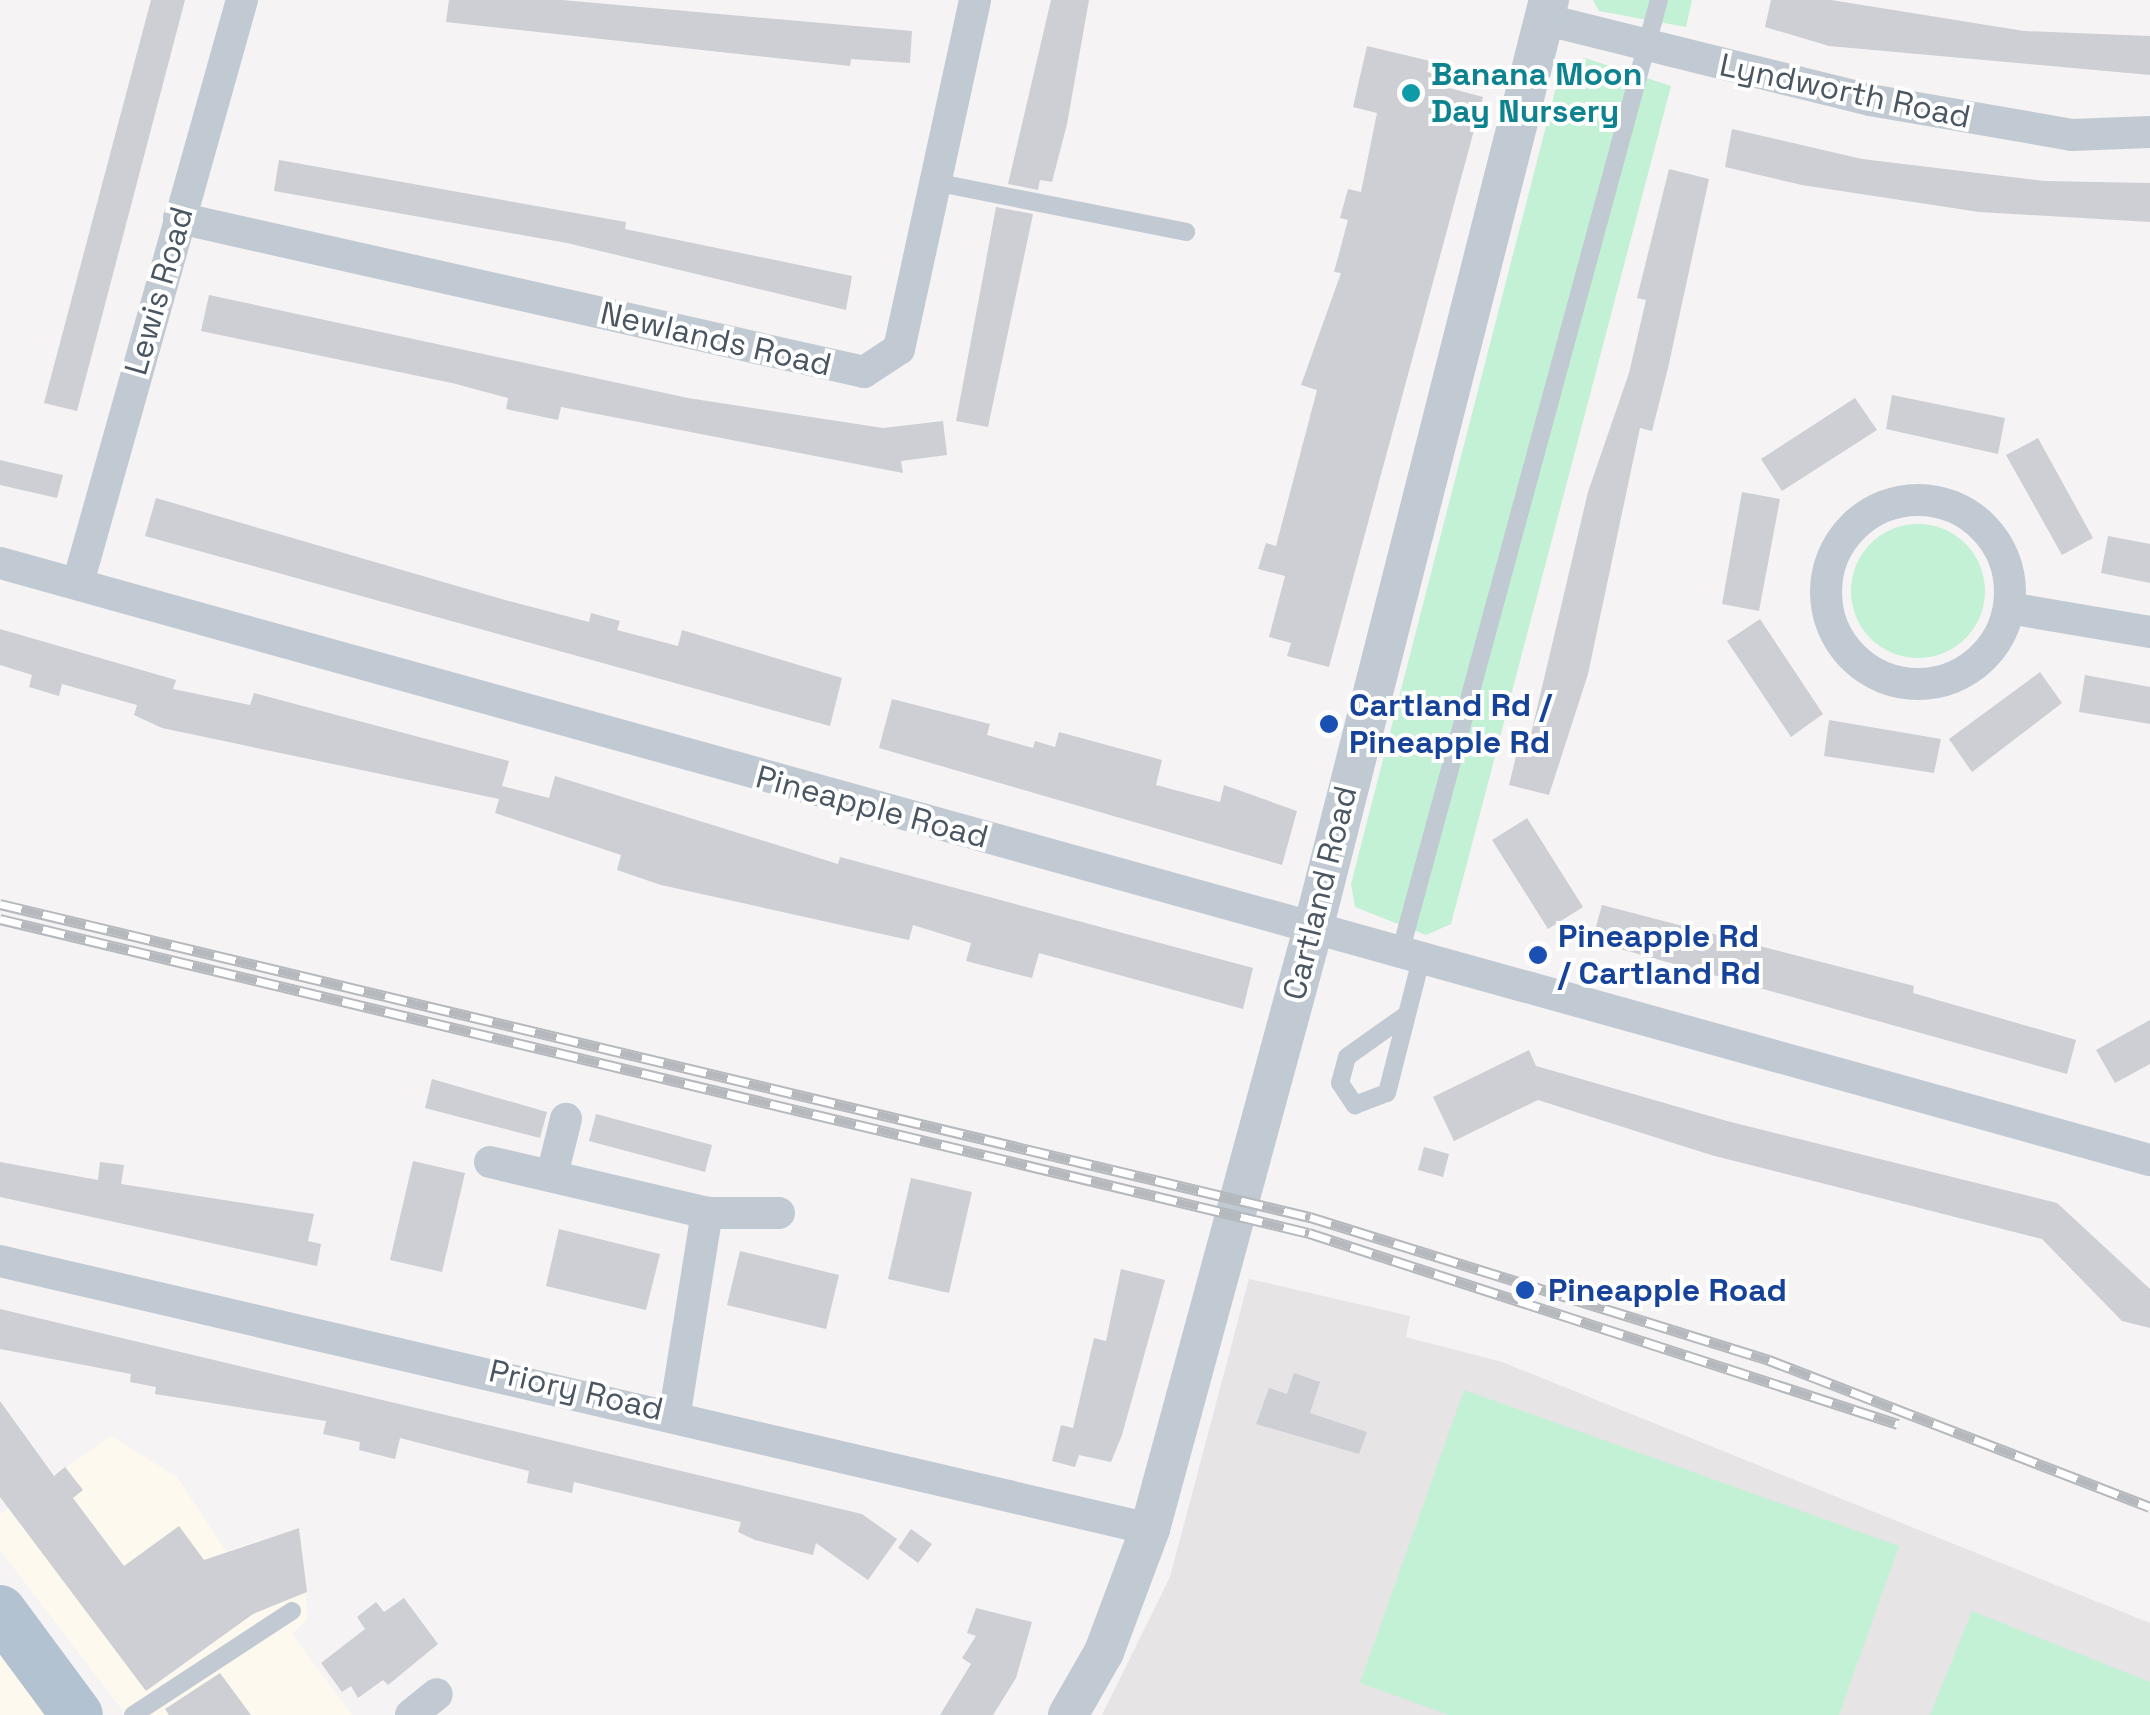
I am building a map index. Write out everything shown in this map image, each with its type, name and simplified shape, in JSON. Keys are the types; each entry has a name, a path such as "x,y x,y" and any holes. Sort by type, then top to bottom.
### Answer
{"main road":[{"path":"4,1622 76,1715"}],"street":[{"name":"Lewis Road","path":"78,583 242,0"},
{"name":"Newlands Road","path":"179,218 864,372 899,349 975,0"},
{"name":"Lyndworth Road","path":"1546,9 1650,49 1870,100 2053,132 2150,132"},
{"name":"Cartland Road","path":"1068,1715 1104,1652 1150,1529 1313,929 1546,9"},
{"path":"1934,500 1985,526 2002,551 2010,608 2000,636 1970,667 1931,684 1902,684 1851,657 1834,633 1826,576 1835,548 1876,508 1934,500"},
{"name":"Pineapple Road","path":"0,563 2150,1160"},
{"path":"2010,608 2150,632"},
{"path":"552,1174 566,1119"},
{"path":"490,1162 707,1213 779,1212"},
{"path":"675,1412 707,1213"},
{"name":"Priory Road","path":"0,1260 675,1412 1150,1529"},
{"path":"411,1715 438,1694"}],"lane":[{"path":"1406,1015 1347,1057 1340,1082 1355,1104 1380,1102 1387,1093 1406,1015 1411,956 1650,49 1659,0"},
{"path":"938,183 1186,232"},
{"path":"133,1715 292,1611"}],"shaded area":[{"path":"1249,1279 1410,1316 1406,1337 1502,1362 2150,1623 2150,1715 1102,1715 1170,1577"},
{"path":"111,1436 177,1477 226,1551 299,1528 308,1619 292,1634 352,1715 126,1715 0,1550 0,1514"},
{"path":"0,1646 48,1715 0,1715"}],"green space":[{"path":"1593,0 1692,0 1686,27 1599,11"},
{"path":"1585,58 1671,86 1451,924 1426,935 1355,907 1351,884 1562,64"},
{"path":"1918,524 1944,529 1966,543 1980,565 1985,591 1980,617 1966,639 1944,653 1918,658 1892,653 1870,639 1856,617 1851,591 1856,565 1870,543 1892,529"},
{"path":"1464,1390 1899,1546 1839,1715 1449,1715 1360,1683"},
{"path":"1972,1611 2150,1682 2150,1715 1930,1715"}],"building":[{"path":"151,0 185,0 77,411 44,403"},
{"path":"449,0 562,0 912,31 910,63 851,59 850,66 446,22"},
{"path":"1051,0 1089,0 1067,124 1052,182 1040,180 1038,190 1008,184"},
{"path":"1771,0 1831,0 2024,31 2150,36 2150,75 1829,46 1765,27"},
{"path":"1367,46 1430,61 1427,72 1452,78 1449,88 1483,97 1329,667 1287,656 1291,643 1269,637 1285,576 1258,569 1266,543 1276,546 1317,390 1301,385 1341,273 1334,272 1348,220 1340,218 1348,189 1361,192 1377,113 1353,107"},
{"path":"1732,129 1862,159 2045,181 2150,183 2150,222 1979,212 1802,185 1725,167"},
{"path":"279,160 626,222 625,229 852,276 846,310 567,243 274,191"},
{"path":"1669,169 1709,179 1652,431 1640,428 1588,674 1549,795 1509,785 1522,732 1531,734 1588,492 1629,373 1646,300 1637,298"},
{"path":"996,207 1033,214 988,427 956,421"},
{"path":"209,295 688,398 883,428 943,421 947,455 901,461 903,473 561,407 558,420 506,409 508,398 452,383 201,331"},
{"path":"1892,395 2005,418 1998,454 1886,429"},
{"path":"1855,398 1877,430 1782,491 1761,459"},
{"path":"2038,438 2093,538 2062,555 2006,455"},
{"path":"0,460 63,475 57,498 0,485"},
{"path":"1742,492 1780,499 1759,611 1722,604"},
{"path":"156,498 505,600 589,622 591,613 620,621 617,630 678,646 682,630 842,678 830,726 145,536"},
{"path":"2108,536 2150,544 2150,583 2101,573"},
{"path":"1760,619 1823,714 1791,737 1727,641"},
{"path":"0,629 176,680 173,689 250,705 254,693 509,761 502,786 549,798 555,776 838,864 840,857 1253,968 1243,1009 1039,953 1032,978 966,961 971,943 913,925 909,940 661,885 617,870 621,855 495,813 499,799 162,728 134,715 137,705 62,684 59,696 29,687 32,675 0,665"},
{"path":"2040,672 2062,703 1972,772 1949,739"},
{"path":"2085,675 2150,687 2150,724 2079,712"},
{"path":"892,699 990,724 987,735 1033,748 1035,741 1055,747 1059,732 1162,760 1156,785 1220,802 1224,785 1297,811 1282,865 879,748"},
{"path":"1829,720 1941,739 1934,773 1824,756"},
{"path":"1527,818 1583,907 1548,929 1492,840"},
{"path":"1602,905 1914,986 1913,993 2076,1040 2067,1074 1592,941"},
{"path":"2150,1020 2150,1064 2115,1083 2096,1050"},
{"path":"1529,1050 1536,1066 1727,1121 2057,1203 2150,1289 2150,1328 2122,1321 2042,1239 1711,1155 1538,1100 1454,1141 1433,1097"},
{"path":"432,1079 547,1112 540,1138 425,1108"},
{"path":"596,1114 712,1145 705,1172 589,1141"},
{"path":"1424,1147 1449,1154 1443,1177 1418,1170"},
{"path":"413,1161 465,1173 442,1272 390,1260"},
{"path":"0,1162 98,1180 100,1162 124,1165 121,1184 314,1214 308,1241 321,1244 317,1266 0,1197"},
{"path":"911,1178 972,1192 949,1293 888,1279"},
{"path":"559,1229 660,1254 646,1310 546,1286"},
{"path":"740,1251 839,1275 826,1329 727,1305"},
{"path":"1121,1269 1165,1280 1122,1435 1111,1462 1079,1455 1075,1467 1052,1461 1061,1425 1073,1428 1094,1338 1106,1341"},
{"path":"0,1309 862,1514 897,1539 868,1580 816,1543 813,1555 755,1540 738,1532 741,1522 574,1482 572,1493 527,1483 529,1471 400,1438 395,1459 359,1450 360,1442 323,1434 326,1421 155,1394 156,1387 130,1382 131,1374 0,1349"},
{"path":"1294,1373 1320,1382 1310,1413 1367,1432 1359,1454 1256,1424 1269,1388 1287,1394"},
{"path":"0,1401 54,1476 65,1467 83,1490 73,1498 124,1566 179,1526 204,1560 299,1528 307,1592 253,1614 146,1691 0,1497"},
{"path":"911,1529 932,1544 918,1563 898,1548"},
{"path":"404,1598 438,1644 388,1685 383,1680 358,1698 351,1686 342,1692 321,1663 365,1629 357,1617 376,1602 384,1612"},
{"path":"976,1608 1032,1622 1016,1678 993,1715 940,1715 971,1664 962,1658 976,1636 967,1633"},
{"path":"220,1673 251,1715 169,1715 165,1709"}],"railway":[{"path":"0,904 1310,1217 1769,1360 2150,1507"},
{"path":"0,919 1309,1233 1898,1424"}],"place":[{"name":"Banana Moon Day Nursery","path":"1411,93"},
{"name":"Cartland Rd / Pineapple Rd","path":"1329,724"},
{"name":"Pineapple Rd / Cartland Rd","path":"1538,955"},
{"name":"Pineapple Road","path":"1525,1290"}]}
